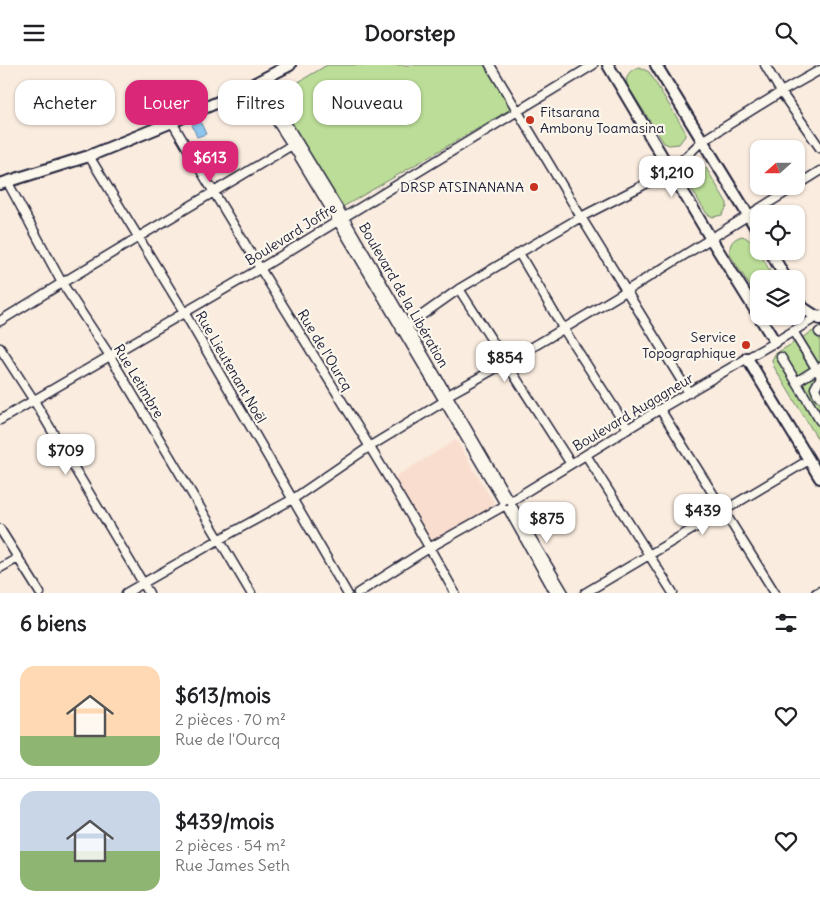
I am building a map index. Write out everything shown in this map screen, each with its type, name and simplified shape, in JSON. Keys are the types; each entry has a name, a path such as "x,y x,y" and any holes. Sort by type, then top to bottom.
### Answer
{"main road":[{"path":"260,80 290,65"},
{"path":"608,65 750,302"},
{"path":"656,65 750,218"},
{"path":"3,182 89,155 164,125"},
{"path":"805,309 819,317"},
{"path":"763,325 772,344"},
{"path":"747,359 820,478"}],"street":[{"path":"490,65 689,393"},
{"name":"Boulevard Joffre","path":"0,420 33,399 261,268 593,65"},
{"path":"765,65 781,92 820,148"},
{"path":"404,328 459,289 518,253 581,217 671,171 702,141 820,70"},
{"name":"Rue de l'Ourcq","path":"174,125 455,593"},
{"name":"Boulevard de la Libération","path":"281,125 340,218"},
{"name":"Boulevard de la Libération","path":"283,125 340,218 507,504 555,593"},
{"path":"0,321 292,145"},
{"name":"Rue Lieutenant Noël","path":"89,155 184,312 347,593"},
{"path":"805,180 820,171"},
{"name":"Rue Letimbre","path":"3,182 62,283 110,356 220,539 250,593"},
{"path":"126,593 293,499 445,398 627,291 781,195"},
{"path":"518,253 563,329 628,429"},
{"path":"459,289 571,464"},
{"name":"Boulevard Augagneur","path":"358,593 429,548 507,504 660,409 819,317"},
{"path":"793,331 819,371 796,382"},
{"path":"0,348 33,399 149,593"},
{"path":"781,357 819,416"},
{"path":"820,379 815,388 820,397"},
{"path":"660,409 775,593"},
{"path":"586,455 673,593"},
{"path":"585,593 809,460"},
{"name":"Boulevard de la Libération","path":"507,504 564,593"},
{"path":"0,529 40,593"},
{"path":"0,568 18,558"},
{"path":"816,593 820,591"}],"shaded area":[{"path":"456,440 497,508 430,549 390,480"}],"green space":[{"path":"327,65 484,65 511,109 341,208 292,125 303,125 302,80"},
{"path":"639,67 649,72 685,131 685,136 679,144 669,145 664,143 627,85 629,73"},
{"path":"697,165 706,168 727,203 727,207 722,215 713,217 707,214 686,180 688,170"},
{"path":"742,236 750,241 750,260 763,260 769,270 750,270 750,286 730,255 732,242"},
{"path":"820,327 820,443 774,367 772,360 775,354"}],"water":[{"path":"192,125 202,125 206,134 197,137"}],"place":[{"name":"Fitsarana Ambony Toamasina","path":"530,120"},
{"name":"DRSP ATSINANANA","path":"534,187"},
{"name":"Service Topographique","path":"746,345"}]}
